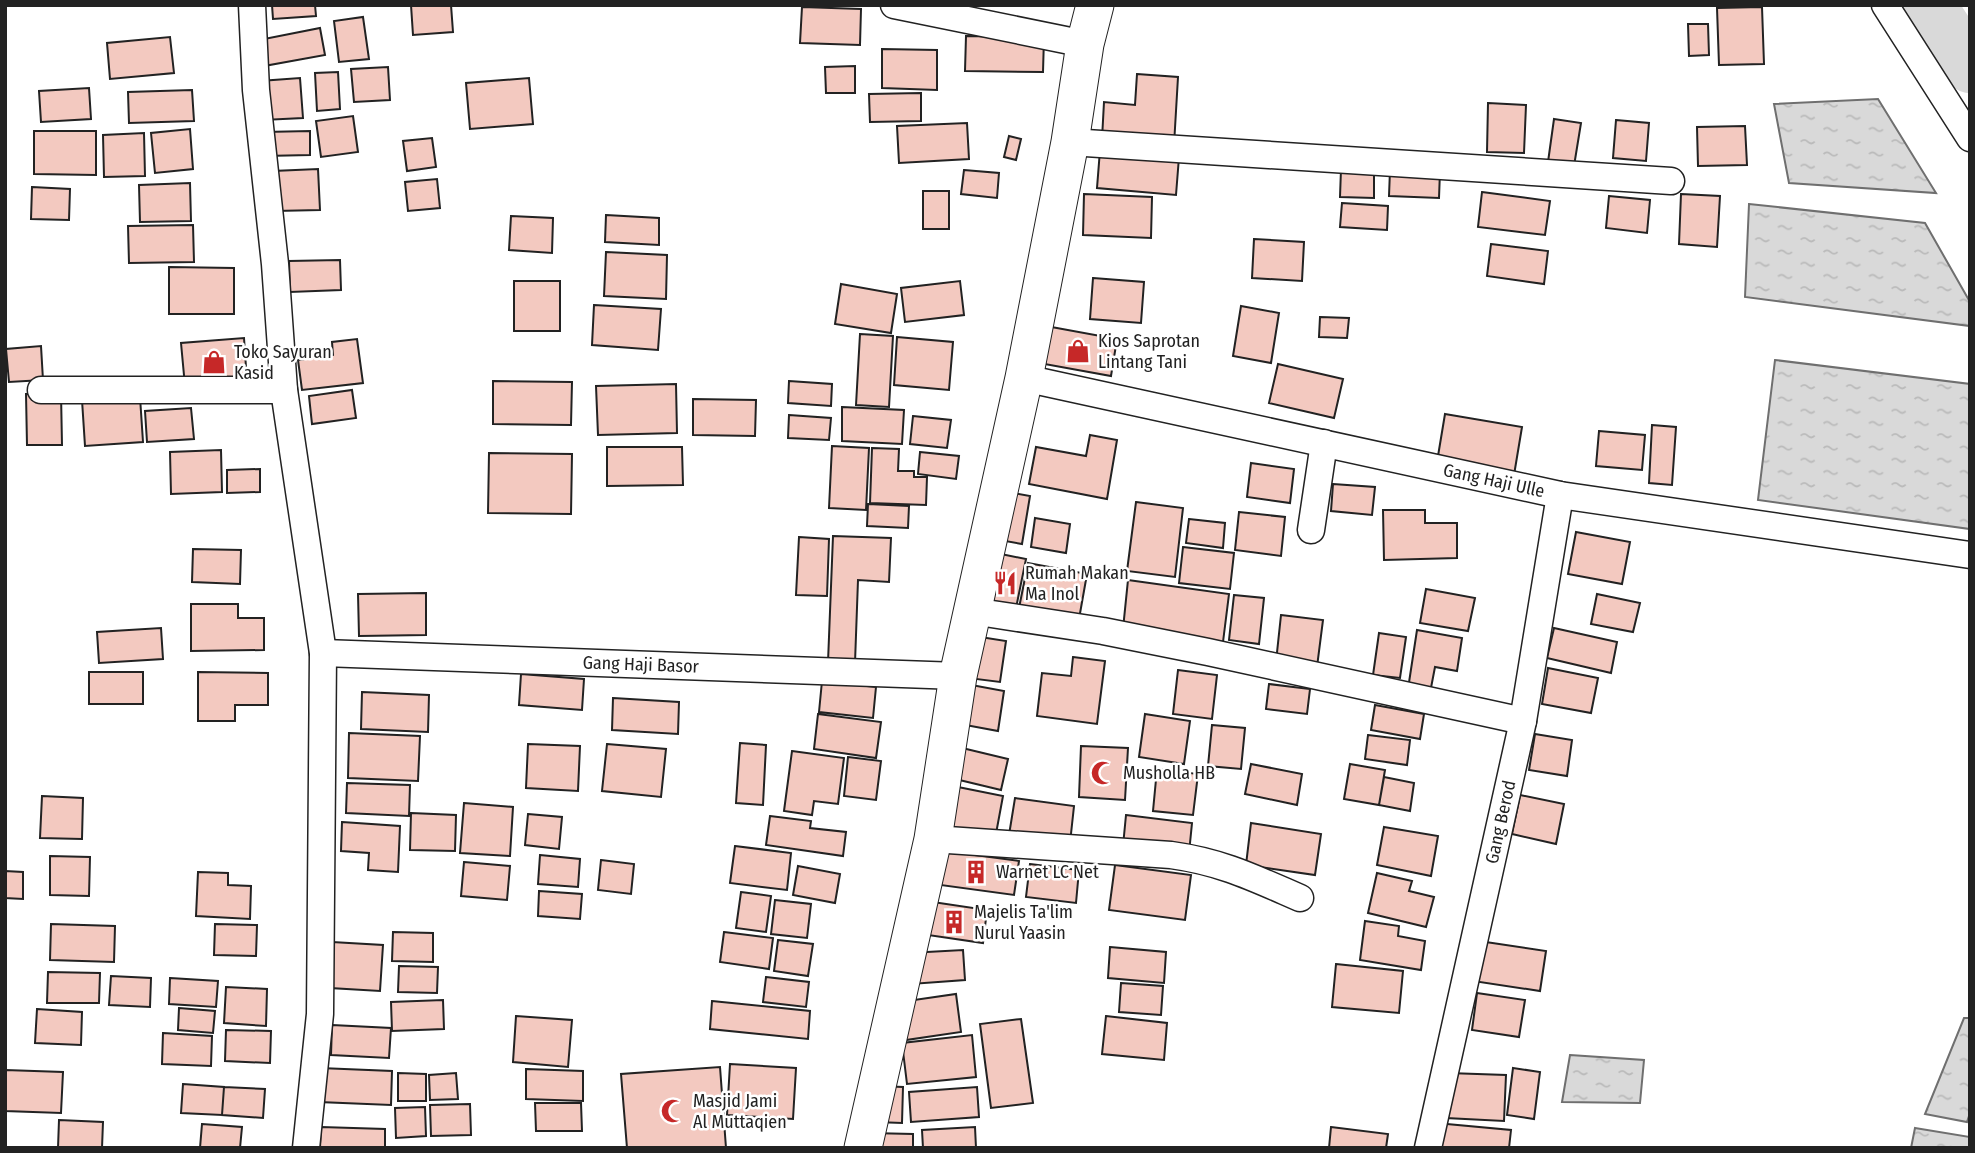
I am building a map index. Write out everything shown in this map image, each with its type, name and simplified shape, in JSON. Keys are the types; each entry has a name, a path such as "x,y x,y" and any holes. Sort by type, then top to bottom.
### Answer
{"street":[{"path":"252,5 256,90 275,264 284,390 323,653 320,1014 306,1148"},
{"path":"894,5 1084,44"},
{"path":"863,1148 933,839 958,676 1024,378 1070,142 1084,44 1095,5"},
{"path":"1885,5 1970,138"},
{"path":"1070,142 1671,180"},
{"name":"Gang Haji Ulle","path":"1024,378 1560,495 1970,555"},
{"path":"41,390 284,390"},
{"path":"1311,530 1324,443"},
{"name":"Gang Berod","path":"1428,1148 1522,721 1560,495"},
{"path":"972,611 1103,631 1522,721"},
{"name":"Gang Haji Basor","path":"323,653 958,676"},
{"path":"933,839 1202,859 1228,866 1300,898"}],"water":[{"path":"1878,99 1936,193 1789,183 1774,104"},
{"path":"1749,204 1925,223 1970,302 1970,326 1745,297"},
{"path":"1775,360 1970,384 1970,529 1758,500"},
{"path":"1964,1018 1970,1018 1970,1113 1967,1122 1925,1114"},
{"path":"1570,1055 1644,1060 1640,1103 1562,1102"},
{"path":"1915,1128 1970,1137 1970,1148 1911,1148"}],"building":[{"path":"272,5 315,5 316,16 273,19"},
{"path":"411,5 451,5 453,32 413,35"},
{"path":"802,7 861,9 860,45 800,43"},
{"path":"1762,7 1764,64 1719,65 1717,8"},
{"path":"363,17 369,59 339,62 334,21"},
{"path":"1688,24 1708,24 1709,55 1689,56"},
{"path":"320,28 325,55 264,66 259,40"},
{"path":"966,36 1044,37 1043,72 965,71"},
{"path":"170,37 174,73 110,79 107,43"},
{"path":"882,49 937,50 937,90 882,88"},
{"path":"855,66 855,93 826,93 825,67"},
{"path":"388,67 390,100 354,102 351,69"},
{"path":"338,72 340,109 317,111 315,73"},
{"path":"1137,74 1178,77 1174,145 1102,139 1104,102 1135,105"},
{"path":"300,78 303,118 263,120 260,81"},
{"path":"529,78 533,124 470,129 466,83"},
{"path":"89,88 91,119 41,122 39,91"},
{"path":"192,90 194,121 129,123 128,92"},
{"path":"921,93 921,121 870,122 869,94"},
{"path":"1488,103 1526,105 1524,153 1487,152"},
{"path":"353,116 358,152 321,157 316,121"},
{"path":"1554,119 1581,123 1574,166 1548,162"},
{"path":"1616,120 1649,123 1646,161 1613,158"},
{"path":"967,123 969,159 899,163 897,126"},
{"path":"1745,126 1747,165 1698,166 1697,127"},
{"path":"190,129 193,169 155,173 151,133"},
{"path":"34,131 96,131 96,175 34,174"},
{"path":"310,131 310,155 264,156 264,132"},
{"path":"144,133 145,176 104,177 103,135"},
{"path":"1009,136 1021,139 1016,160 1004,157"},
{"path":"432,138 436,167 407,171 403,141"},
{"path":"1100,150 1179,157 1176,195 1097,188"},
{"path":"318,169 320,210 275,211 273,171"},
{"path":"1341,169 1374,170 1374,198 1340,197"},
{"path":"964,170 999,173 997,198 961,194"},
{"path":"1390,170 1440,171 1439,198 1389,196"},
{"path":"437,179 440,208 408,211 405,182"},
{"path":"190,183 191,221 140,222 139,185"},
{"path":"32,187 70,189 69,220 31,219"},
{"path":"923,191 949,191 949,229 923,229"},
{"path":"1482,192 1550,201 1545,235 1478,227"},
{"path":"1084,194 1152,197 1151,238 1083,235"},
{"path":"1681,194 1720,196 1717,247 1679,244"},
{"path":"1609,196 1650,200 1647,233 1606,228"},
{"path":"1342,203 1388,206 1387,230 1340,227"},
{"path":"606,215 659,218 659,245 605,242"},
{"path":"511,216 553,218 552,253 509,250"},
{"path":"193,225 194,262 129,263 128,226"},
{"path":"1254,239 1304,242 1302,281 1252,278"},
{"path":"1491,244 1548,251 1544,284 1487,276"},
{"path":"606,252 667,255 666,299 604,296"},
{"path":"340,260 341,290 290,292 289,261"},
{"path":"169,267 234,268 234,314 169,314"},
{"path":"1093,278 1144,282 1141,323 1090,319"},
{"path":"514,281 560,281 560,331 514,331"},
{"path":"960,281 964,315 905,322 901,288"},
{"path":"841,284 897,294 891,333 835,324"},
{"path":"594,305 661,309 658,350 592,345"},
{"path":"1241,306 1279,313 1271,363 1233,356"},
{"path":"1320,317 1349,318 1347,338 1319,337"},
{"name":"Kios Saprotan Lintang Tani","path":"1046,326 1117,339 1111,376 1039,363"},
{"path":"860,334 893,336 889,407 856,405"},
{"path":"897,337 953,342 949,390 894,385"},
{"name":"Toko Sayuran Kasid","path":"244,338 247,382 185,386 181,343"},
{"path":"357,339 363,383 302,390 298,360 333,355 332,342"},
{"path":"41,346 43,380 9,382 6,349"},
{"path":"1278,364 1343,379 1334,418 1269,403"},
{"path":"493,381 572,382 571,425 493,424"},
{"path":"789,381 832,384 831,406 788,403"},
{"path":"676,384 677,433 598,435 596,386"},
{"path":"352,390 356,418 312,424 309,396"},
{"path":"61,393 62,445 27,445 26,394"},
{"path":"140,397 143,442 85,446 82,400"},
{"path":"693,399 756,400 755,436 693,435"},
{"path":"842,407 904,410 902,444 842,441"},
{"path":"191,408 194,439 147,442 145,411"},
{"path":"1445,414 1522,427 1514,475 1437,462"},
{"path":"789,415 831,418 829,440 788,438"},
{"path":"913,416 951,420 947,448 910,444"},
{"path":"1652,425 1676,427 1672,485 1649,483"},
{"path":"1599,431 1645,435 1642,470 1596,466"},
{"path":"1090,435 1117,440 1107,499 1029,484 1036,447 1086,456"},
{"path":"832,446 869,448 866,510 829,508"},
{"path":"607,447 682,447 683,485 607,486"},
{"path":"872,448 899,449 898,471 914,471 914,477 927,477 926,505 870,503"},
{"path":"221,450 222,492 171,494 170,452"},
{"path":"920,452 959,456 956,479 918,474"},
{"path":"489,453 572,454 571,514 488,513"},
{"path":"1251,463 1294,469 1290,503 1247,497"},
{"path":"260,469 260,492 227,493 227,470"},
{"path":"1333,484 1375,487 1372,515 1331,511"},
{"path":"1002,491 1030,496 1022,544 994,539"},
{"path":"1136,502 1183,508 1175,577 1127,571"},
{"path":"868,504 909,506 908,528 867,526"},
{"path":"1383,510 1425,510 1425,523 1457,523 1457,558 1384,560"},
{"path":"1239,512 1285,517 1281,556 1235,550"},
{"path":"1035,518 1070,524 1066,553 1031,547"},
{"path":"1189,519 1225,523 1223,548 1186,543"},
{"path":"1576,532 1630,542 1622,584 1568,574"},
{"path":"833,536 891,538 889,582 858,580 855,663 828,662"},
{"path":"799,537 829,539 827,596 796,595"},
{"path":"1183,547 1234,553 1230,589 1179,583"},
{"path":"193,549 241,550 240,584 192,582"},
{"name":"Rumah Makan Ma Inol","path":"996,553 1026,559 1015,613 985,607"},
{"path":"1028,563 1087,574 1079,619 1019,608"},
{"path":"1128,580 1229,594 1223,642 1123,629"},
{"path":"1426,589 1475,598 1468,631 1420,623"},
{"path":"426,593 426,635 359,636 358,594"},
{"path":"1597,594 1640,603 1633,632 1591,624"},
{"path":"1234,595 1264,598 1259,644 1229,640"},
{"path":"191,604 238,604 238,618 264,618 264,650 191,651"},
{"path":"1281,615 1323,620 1317,667 1276,662"},
{"path":"161,628 163,659 99,663 97,632"},
{"path":"1554,628 1617,642 1611,673 1547,658"},
{"path":"1417,630 1462,638 1457,671 1435,667 1430,693 1408,689"},
{"path":"1379,633 1406,637 1400,678 1373,675"},
{"path":"974,636 1006,641 1000,682 968,678"},
{"path":"1073,657 1105,661 1097,724 1037,716 1042,673 1071,676"},
{"path":"1548,668 1598,678 1591,713 1542,704"},
{"path":"1178,670 1217,675 1212,719 1173,714"},
{"path":"89,672 143,672 143,704 89,704"},
{"path":"198,672 268,673 268,705 235,705 235,721 198,721"},
{"path":"521,674 584,679 582,710 519,705"},
{"path":"822,681 876,687 873,718 819,712"},
{"path":"966,684 1004,691 998,731 960,724"},
{"path":"1269,684 1310,689 1307,714 1266,709"},
{"path":"362,692 429,695 428,732 361,729"},
{"path":"613,698 679,702 678,734 612,730"},
{"path":"1375,705 1424,714 1420,739 1371,730"},
{"path":"818,714 881,722 876,758 814,749"},
{"path":"1145,714 1190,721 1184,764 1139,757"},
{"path":"1212,725 1245,728 1241,769 1208,766"},
{"path":"349,733 420,736 418,781 348,778"},
{"path":"1535,734 1572,740 1567,776 1529,770"},
{"path":"1368,735 1410,740 1407,765 1365,759"},
{"path":"740,743 766,745 763,805 736,803"},
{"path":"528,744 580,746 578,791 526,788"},
{"path":"607,744 666,749 661,797 602,791"},
{"name":"Musholla HB","path":"1081,746 1128,748 1125,800 1079,797"},
{"path":"958,747 1008,759 1001,790 951,778"},
{"path":"792,751 844,758 838,804 814,801 812,815 784,811"},
{"path":"848,757 881,761 876,800 844,796"},
{"path":"1251,764 1302,774 1297,805 1245,794"},
{"path":"1350,764 1385,770 1379,805 1344,799"},
{"path":"1157,769 1198,774 1193,815 1153,811"},
{"path":"1384,777 1414,783 1410,811 1379,805"},
{"path":"347,783 410,785 409,816 346,813"},
{"path":"953,786 1003,796 995,839 945,830"},
{"path":"1520,795 1564,804 1556,844 1512,834"},
{"path":"42,796 83,798 82,839 40,838"},
{"path":"1015,798 1074,806 1070,843 1009,835"},
{"path":"464,803 513,807 510,856 460,853"},
{"path":"411,813 456,815 455,851 410,850"},
{"path":"528,814 562,817 559,849 525,845"},
{"path":"1126,815 1192,823 1189,853 1123,846"},
{"path":"770,816 811,821 810,828 846,832 843,856 766,845"},
{"path":"342,822 400,826 398,872 368,870 369,853 341,851"},
{"path":"1251,823 1321,834 1315,875 1246,865"},
{"path":"1384,827 1438,836 1431,876 1377,865"},
{"path":"735,846 791,853 787,890 730,883"},
{"name":"Warnet LC Net","path":"937,850 1019,861 1014,895 933,884"},
{"path":"540,855 580,859 578,887 538,884"},
{"path":"50,856 90,857 89,896 50,895"},
{"path":"601,860 634,864 631,894 598,890"},
{"path":"464,862 510,866 507,900 461,896"},
{"path":"1030,864 1079,870 1076,903 1026,897"},
{"path":"1115,865 1191,875 1185,920 1109,910"},
{"path":"798,866 840,874 835,903 793,895"},
{"path":"5,871 23,872 23,899 5,898"},
{"path":"198,872 228,873 228,885 251,886 250,919 196,916"},
{"path":"1377,873 1412,881 1409,891 1434,897 1426,927 1368,913"},
{"path":"539,891 582,894 580,919 538,916"},
{"path":"741,892 771,896 766,932 736,928"},
{"path":"775,900 811,904 807,938 771,934"},
{"name":"Majelis Ta'lim Nurul Yaasin","path":"926,901 987,910 983,943 921,934"},
{"path":"1365,921 1399,926 1398,936 1425,941 1421,970 1360,960"},
{"path":"51,924 115,926 114,962 50,960"},
{"path":"215,924 257,925 256,956 214,955"},
{"path":"393,932 433,933 433,962 392,961"},
{"path":"724,932 773,938 769,969 720,962"},
{"path":"778,940 813,944 808,976 774,971"},
{"path":"1479,941 1546,951 1540,991 1473,981"},
{"path":"332,942 383,945 380,991 330,988"},
{"path":"1110,947 1166,952 1164,983 1108,978"},
{"path":"963,950 965,980 911,984 909,953"},
{"path":"1336,964 1403,971 1399,1013 1332,1007"},
{"path":"399,966 438,967 437,993 398,992"},
{"path":"48,972 100,973 99,1003 47,1003"},
{"path":"111,976 151,978 150,1007 109,1005"},
{"path":"766,977 809,982 806,1007 763,1002"},
{"path":"170,978 218,981 216,1007 169,1004"},
{"path":"1121,983 1163,986 1161,1015 1119,1012"},
{"path":"226,987 267,989 266,1026 224,1023"},
{"path":"1477,993 1525,1000 1519,1037 1472,1030"},
{"path":"956,994 961,1032 906,1040 900,1002"},
{"path":"443,1000 444,1029 392,1031 391,1002"},
{"path":"712,1001 810,1011 808,1039 710,1029"},
{"path":"179,1008 215,1011 213,1033 178,1030"},
{"path":"37,1009 82,1012 81,1045 35,1043"},
{"path":"516,1016 572,1020 568,1067 513,1062"},
{"path":"1106,1016 1167,1023 1164,1060 1102,1054"},
{"path":"1021,1019 1033,1103 991,1108 980,1024"},
{"path":"332,1025 391,1028 389,1058 331,1055"},
{"path":"226,1030 271,1031 270,1063 225,1061"},
{"path":"163,1033 212,1036 211,1066 162,1064"},
{"path":"972,1035 976,1077 907,1084 902,1043"},
{"path":"730,1064 796,1068 793,1119 727,1115"},
{"name":"Masjid Jami Al Muttaqien","path":"720,1067 726,1148 627,1148 621,1074"},
{"path":"320,1068 392,1071 391,1105 319,1102"},
{"path":"1513,1068 1540,1072 1534,1119 1507,1115"},
{"path":"526,1069 583,1071 583,1101 526,1099"},
{"path":"5,1070 63,1072 61,1113 5,1111"},
{"path":"398,1073 426,1074 426,1101 398,1101"},
{"path":"456,1073 458,1099 430,1100 429,1075"},
{"path":"1448,1073 1506,1075 1504,1121 1446,1118"},
{"path":"183,1084 224,1087 222,1115 181,1113"},
{"path":"878,1086 903,1087 902,1123 876,1122"},
{"path":"224,1087 265,1089 263,1118 222,1115"},
{"path":"977,1087 979,1117 911,1122 909,1092"},
{"path":"535,1103 581,1103 582,1131 536,1131"},
{"path":"470,1104 471,1135 431,1136 430,1105"},
{"path":"425,1107 426,1136 396,1138 395,1108"},
{"path":"59,1120 103,1122 102,1148 58,1148"},
{"path":"1436,1123 1511,1130 1509,1148 1434,1148"},
{"path":"202,1124 242,1127 240,1148 200,1148"},
{"path":"321,1127 385,1129 385,1148 320,1148"},
{"path":"975,1127 976,1148 923,1148 922,1130"},
{"path":"1331,1127 1388,1134 1386,1148 1329,1148"},
{"path":"870,1133 913,1134 913,1148 870,1148"}],"waterway":[{"path":"1930,5 1970,67"}],"place":[{"name":"Kios Saprotan Lintang Tani","path":"1078,351"},
{"name":"Toko Sayuran Kasid","path":"214,362"},
{"name":"Rumah Makan Ma Inol","path":"1005,583"},
{"name":"Musholla HB","path":"1103,773"},
{"name":"Warnet LC Net","path":"976,872"},
{"name":"Majelis Ta'lim Nurul Yaasin","path":"954,922"},
{"name":"Masjid Jami Al Muttaqien","path":"673,1111"}]}
